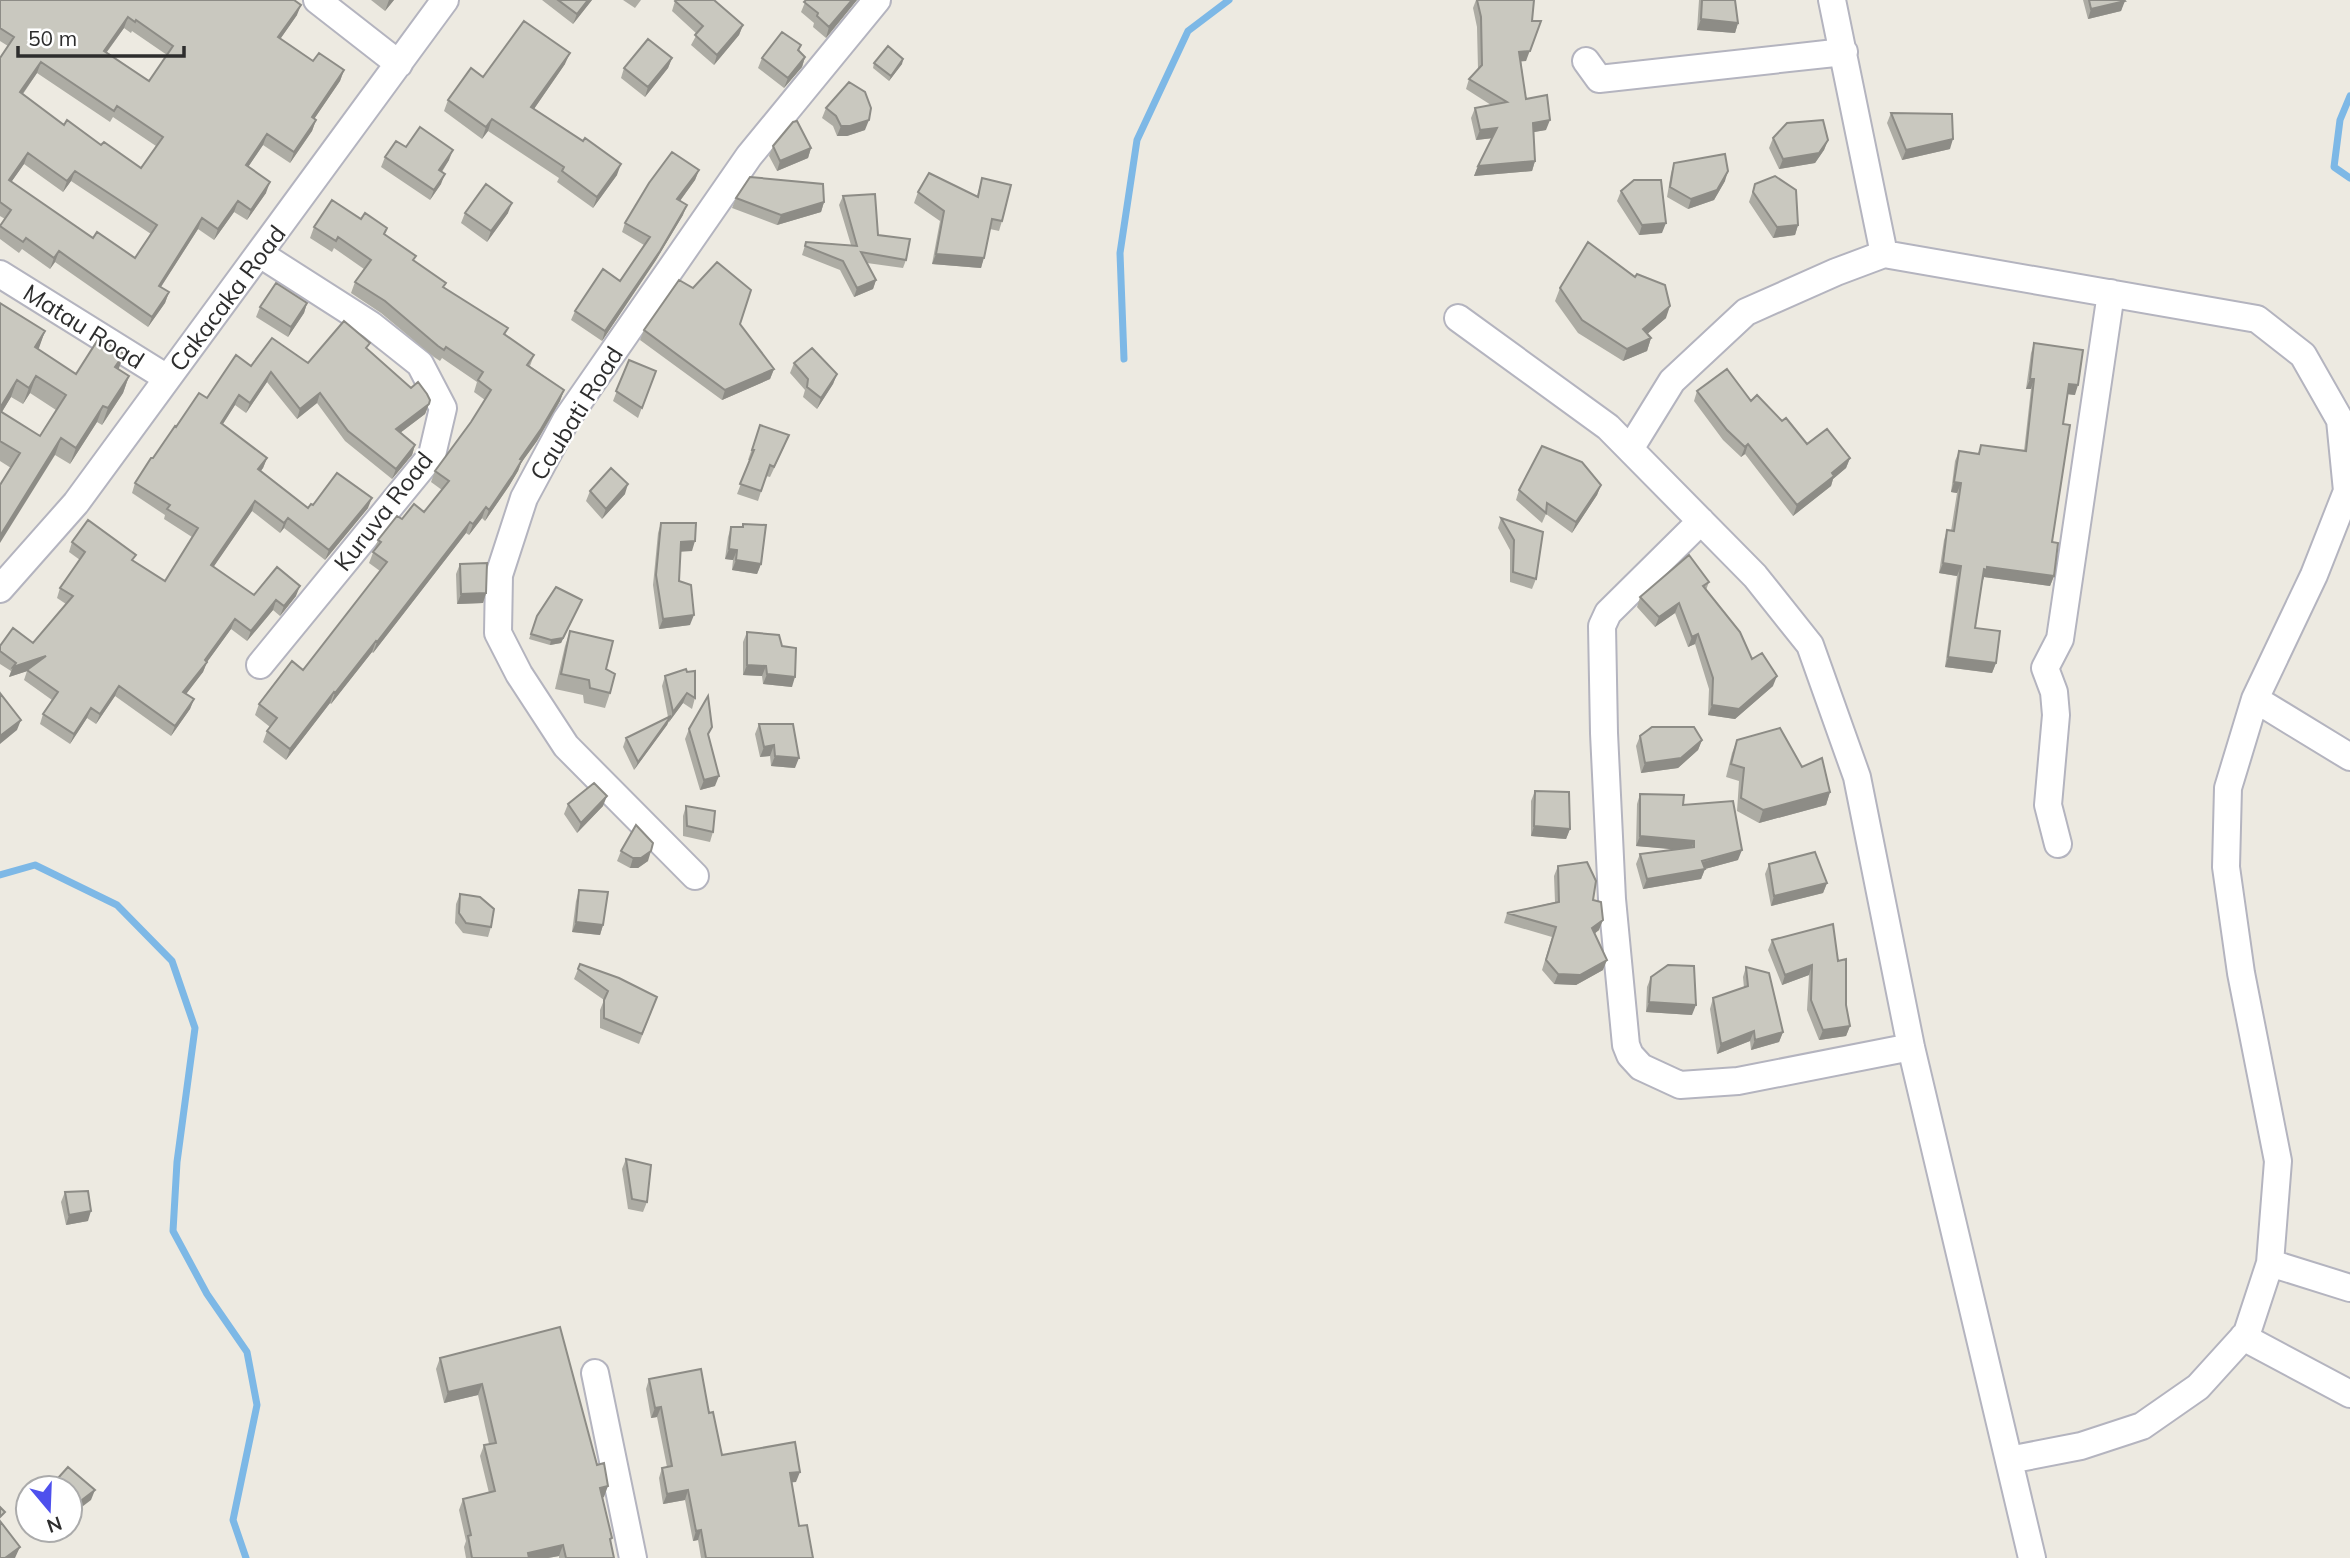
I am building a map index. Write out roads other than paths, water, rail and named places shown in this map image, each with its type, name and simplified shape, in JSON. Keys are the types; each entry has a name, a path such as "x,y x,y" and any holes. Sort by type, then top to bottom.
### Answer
{"street":[{"path":"317,0 399,64"},
{"name":"Cakacaka Road","path":"0,589 76,503 445,0"},
{"name":"Caubati Road","path":"695,876 566,746 519,674 498,633 499,575 524,498 566,420 749,156 877,0"},
{"path":"1832,0 1884,254"},
{"path":"1586,61 1599,79 1844,52"},
{"name":"Kuruva Road","path":"260,254 371,325 420,364 443,408 432,455 260,665"},
{"path":"1630,449 1672,381 1746,312 1884,254 2257,319 2304,355 2340,420 2347,491 2314,575 2255,699 2228,789 2226,867 2241,973 2278,1161 2270,1264 2247,1333 2198,1387 2142,1426 2081,1446 2009,1460"},
{"name":"Matau Road","path":"0,274 167,377"},
{"path":"2058,844 2048,805 2056,715 2054,692 2045,668 2060,639 2111,293"},
{"path":"1458,318 1608,427 1755,576 1810,645 1857,776 1911,1047 2032,1558"},
{"path":"1701,520 1608,613 1601,633 1612,900 1626,1045 1635,1062 1653,1074 1679,1085 1738,1082 1911,1047"},
{"path":"2255,699 2350,757"},
{"path":"2270,1264 2350,1288"},
{"path":"2243,1337 2350,1394"},
{"path":"595,1373 633,1558"}],"waterway":[{"path":"1124,359 1120,253 1137,140 1188,31 1229,0"},
{"path":"2350,96 2340,120 2334,167 2350,178"},
{"path":"0,875 35,865 117,905 172,961 195,1028 177,1162 173,1231 207,1294 247,1352 257,1405 233,1520 246,1558"}]}
